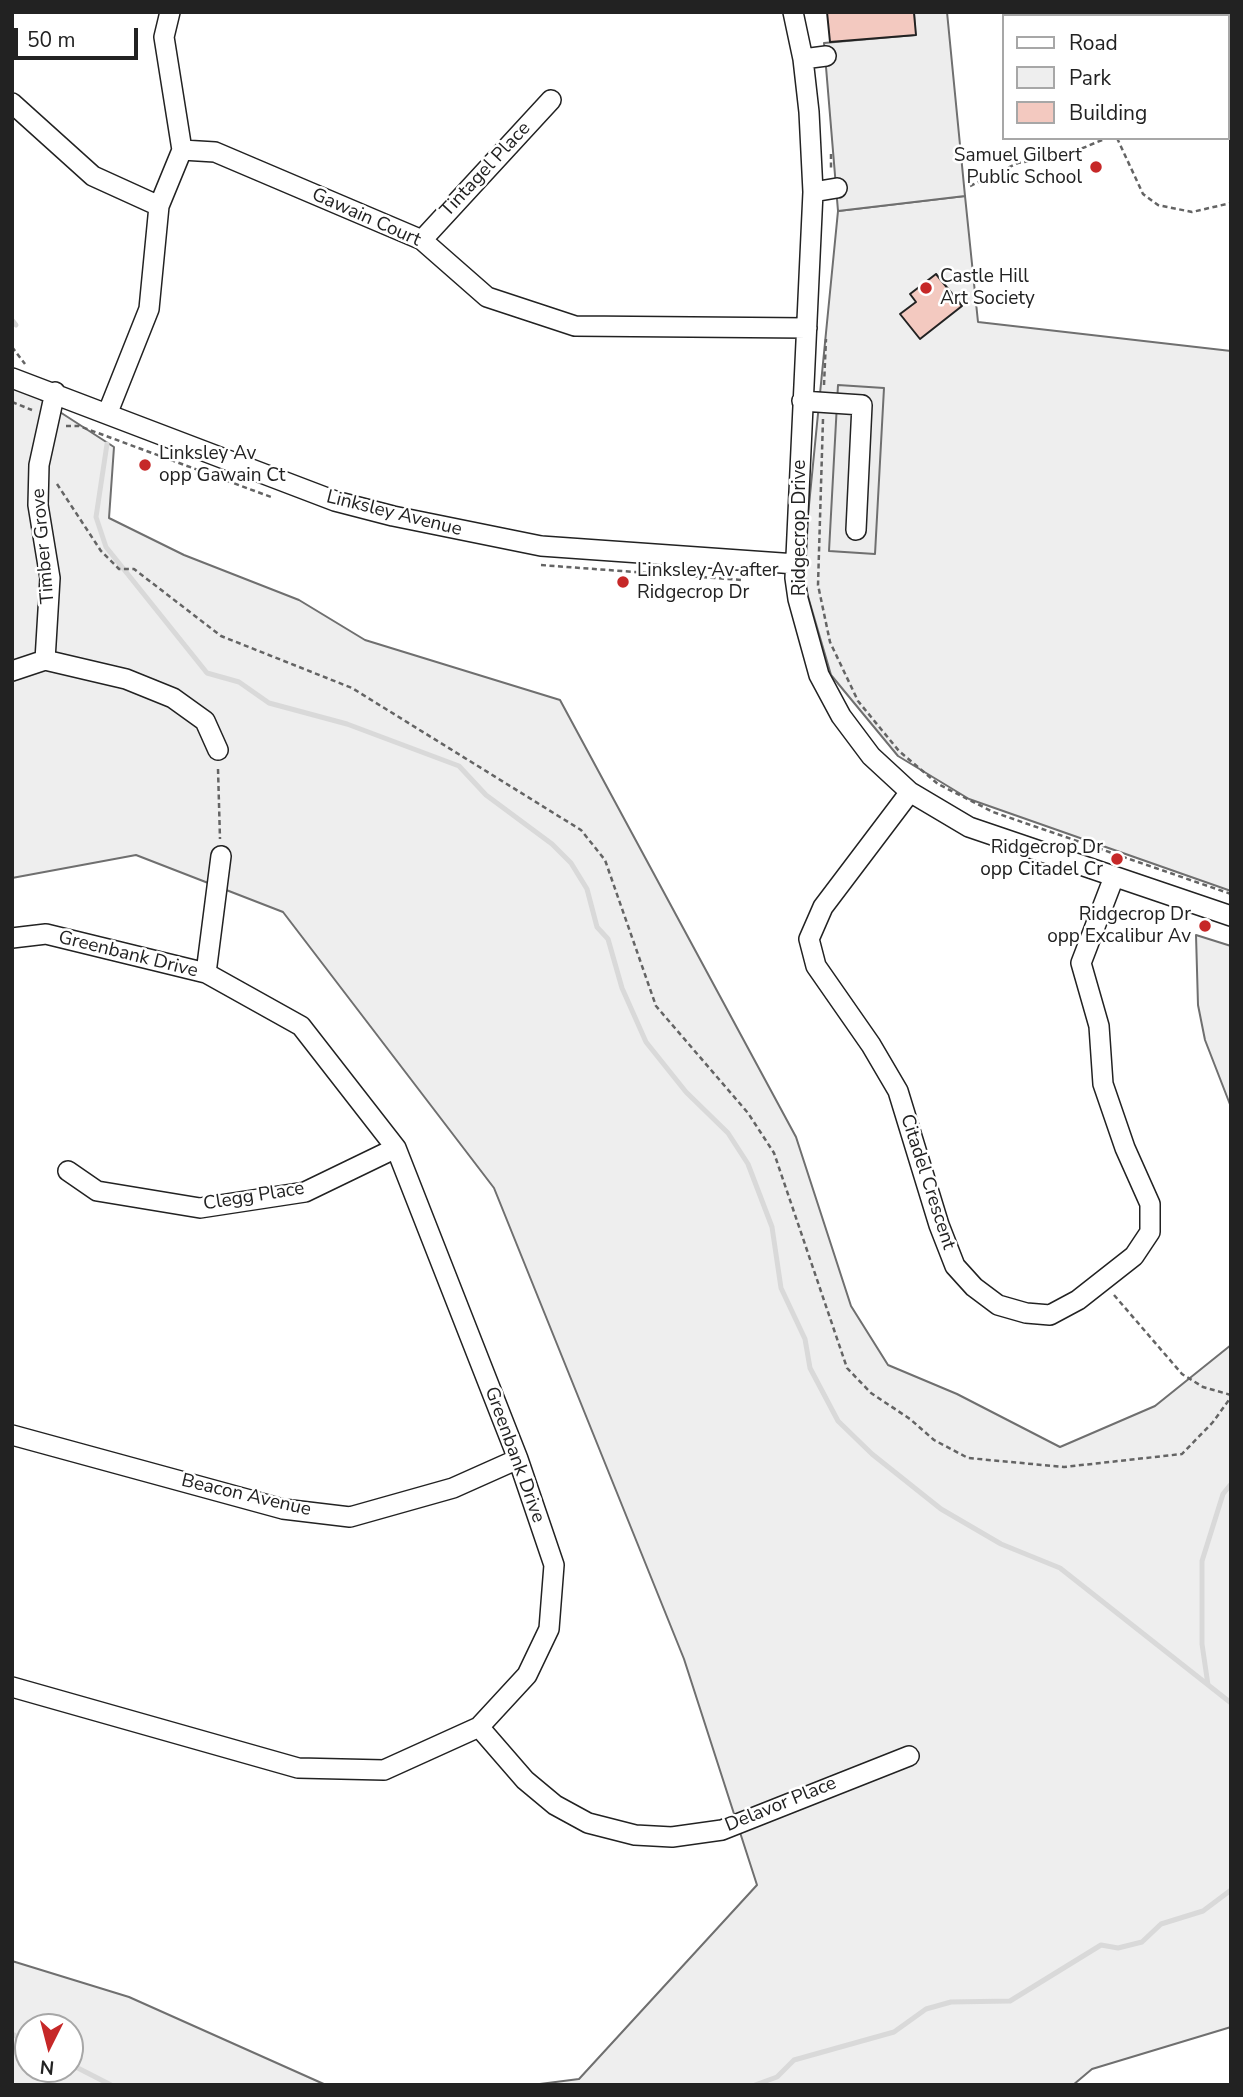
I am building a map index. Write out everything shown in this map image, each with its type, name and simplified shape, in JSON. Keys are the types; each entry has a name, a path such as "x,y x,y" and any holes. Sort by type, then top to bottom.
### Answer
{"street":[{"path":"108,412 149,309 159,206 183,150 164,37 170,12"},
{"name":"Ridgecrop Drive","path":"793,12 827,190 807,328 796,564 798,599 819,675 841,716 871,756 910,792 969,827 1231,916"},
{"path":"803,59 826,56"},
{"name":"Tintagel Place","path":"422,240 551,100"},
{"path":"12,103 93,176 159,206"},
{"name":"Gawain Court","path":"183,150 215,152 422,240 487,298 575,326 807,328"},
{"name":"Linksley Avenue","path":"12,377 335,501 445,528 541,546 796,564"},
{"name":"Timber Grove","path":"45,660 50,578 38,505 38,465 55,392"},
{"path":"802,401 862,405 856,530"},
{"path":"12,671 45,660 126,679 173,698 205,721 218,750"},
{"name":"Citadel Crescent","path":"910,792 823,906 809,939 816,967 871,1045 898,1091 939,1226 955,1266 974,1287 998,1305 1050,1315 1078,1300 1134,1256 1150,1232 1150,1204 1125,1148 1104,1084 1098,1026 1082,963 1114,877"},
{"path":"206,974 221,856"},
{"name":"Greenbank Drive","path":"12,938 46,934 206,974 300,1026 396,1148 518,1459 554,1565 549,1629 527,1675 480,1727 384,1770 298,1768 12,1687"},
{"name":"Clegg Place","path":"68,1171 97,1191 200,1208 305,1192 396,1148"},
{"name":"Beacon Avenue","path":"12,1435 283,1509 350,1517 453,1488 518,1459"},
{"name":"Delavor Place","path":"480,1727 525,1780 555,1805 588,1823 635,1835 672,1838 722,1830 909,1756"}],"path":[{"path":"971,186 1018,163 1066,155 1102,140"},
{"path":"1118,140 1143,194 1158,205 1192,212 1231,203"},
{"path":"827,190 830,149"},
{"path":"826,336 818,585 830,642 858,701 899,751 938,783 993,812 1231,894"},
{"path":"38,465 66,494 101,551 119,569 134,569 221,636 352,688 581,830 605,860 656,1006 748,1113 774,1153 847,1368 871,1393 911,1419 934,1440 968,1458 1064,1467 1182,1454 1213,1422 1231,1396 1203,1387 1182,1374 1103,1281"},
{"path":"218,750 221,856"}],"green space":[{"path":"965,196 978,322 1231,351 1231,891 969,799 898,756 831,675 802,576 838,211"},
{"path":"12,381 114,447 109,518 184,555 299,600 365,640 560,700 796,1137 851,1306 888,1365 957,1394 1060,1447 1155,1406 1231,1345 1231,2027 1092,2069 1073,2085 532,2085 579,2079 757,1885 684,1659 494,1188 283,912 136,855 12,878"},
{"path":"1196,935 1231,946 1231,1107 1205,1040 1198,1005"},
{"path":"12,1961 129,1997 326,2085 12,2085"}],"shaded area":[{"path":"947,12 965,196 838,211 824,43 915,35 914,13"},
{"path":"838,385 884,388 875,554 829,551"}],"building":[{"path":"827,12 922,12 914,13 916,35 830,42"},
{"path":"936,274 962,306 920,339 900,314 916,302 910,294"}],"waterway":[{"path":"12,320 16,325"},
{"path":"107,444 96,517 106,547 207,673 239,682 269,703 347,724 459,766 486,795 552,844 571,863 587,889 597,927 608,939 622,988 646,1042 686,1092 728,1133 748,1164 772,1227 781,1288 805,1339 810,1368 838,1421 872,1454 941,1509 1001,1544 1060,1568 1231,1703"},
{"path":"1208,1685 1202,1644 1202,1561 1223,1494 1231,1484"},
{"path":"755,2085 777,2077 794,2060 894,2032 926,2009 951,2002 1010,2001 1101,1945 1118,1948 1142,1942 1161,1924 1203,1911 1231,1890"},
{"path":"84,2071 111,2085"}],"place":[{"name":"Samuel Gilbert Public School","path":"1096,167"},
{"name":"Castle Hill Art Society","path":"926,288"},
{"name":"Linksley Av opp Gawain Ct","path":"145,465"},
{"name":"Linksley Av after Ridgecrop Dr","path":"623,582"},
{"name":"Ridgecrop Dr opp Citadel Cr","path":"1117,859"},
{"name":"Ridgecrop Dr opp Excalibur Av","path":"1205,926"}]}
